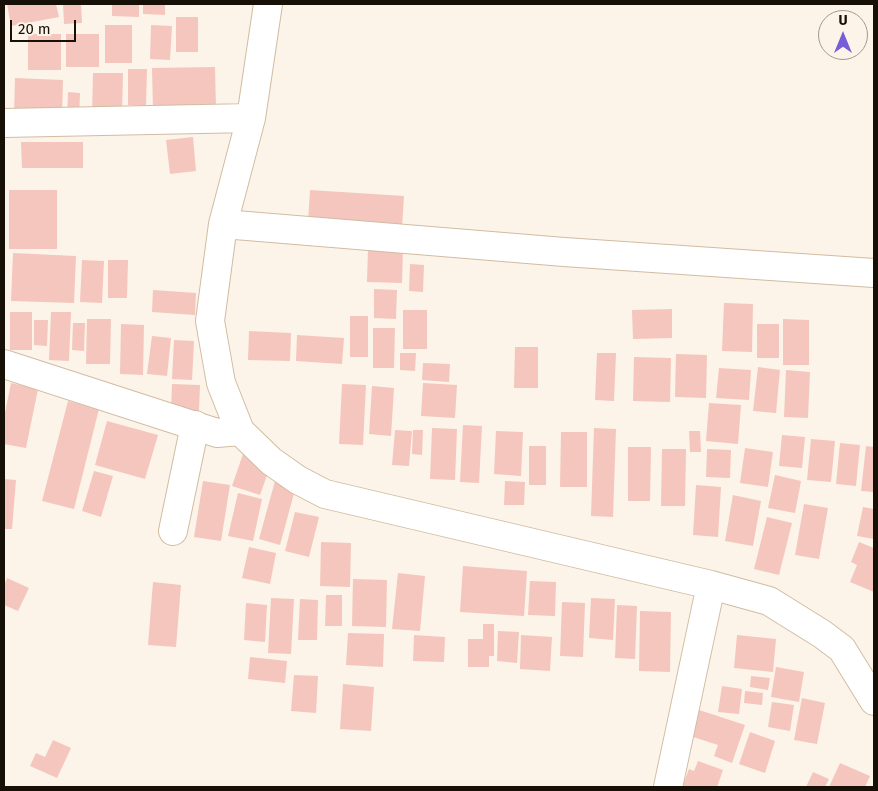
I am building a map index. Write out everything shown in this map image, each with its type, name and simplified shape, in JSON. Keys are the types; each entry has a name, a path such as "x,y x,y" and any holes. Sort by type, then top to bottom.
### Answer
{"street":[{"path":"268,4 250,118 238,225 210,321 220,382 240,431 271,461 298,480 325,494 711,585 769,601 822,634 842,649 874,701"},
{"path":"4,123 250,118"},
{"path":"238,225 573,253 874,273"},
{"path":"4,364 217,433 240,431"},
{"path":"173,531 195,425"},
{"path":"668,787 711,585"}],"building":[{"path":"7,4 56,4 59,17 11,26"},
{"path":"63,4 81,4 82,23 64,24"},
{"path":"112,4 139,4 139,17 112,16"},
{"path":"143,4 165,4 165,15 143,14"},
{"path":"176,17 198,17 198,52 176,52"},
{"path":"105,25 132,25 132,63 105,63"},
{"path":"151,25 172,26 170,60 150,59"},
{"path":"28,34 61,34 61,70 28,70"},
{"path":"66,34 99,34 99,67 66,67"},
{"path":"215,67 216,109 153,110 152,68"},
{"path":"128,69 147,69 146,106 128,105"},
{"path":"93,73 123,73 122,116 92,116"},
{"path":"15,78 63,80 62,116 14,115"},
{"path":"68,92 80,93 79,120 67,119"},
{"path":"193,137 196,171 170,174 166,140"},
{"path":"21,142 83,142 83,168 22,168"},
{"path":"9,190 57,190 57,249 9,249"},
{"path":"310,190 404,196 402,228 308,222"},
{"path":"368,248 403,249 402,283 367,282"},
{"path":"13,253 76,256 74,303 11,301"},
{"path":"82,260 104,261 102,303 80,302"},
{"path":"108,260 128,260 127,298 108,298"},
{"path":"410,264 424,265 423,292 409,291"},
{"path":"374,289 397,290 396,319 374,318"},
{"path":"153,290 196,293 195,315 152,312"},
{"path":"724,303 753,304 752,352 722,351"},
{"path":"672,309 672,338 633,339 632,310"},
{"path":"403,310 427,310 427,349 403,349"},
{"path":"10,312 32,312 32,350 10,350"},
{"path":"51,312 71,312 69,361 49,360"},
{"path":"350,316 368,316 368,357 350,357"},
{"path":"87,319 111,319 110,364 86,364"},
{"path":"783,319 809,320 809,365 783,365"},
{"path":"34,320 48,320 47,346 34,345"},
{"path":"73,323 85,323 84,351 72,350"},
{"path":"121,324 144,325 143,375 120,374"},
{"path":"757,324 779,324 779,358 757,358"},
{"path":"373,328 395,328 394,368 373,368"},
{"path":"249,331 291,333 290,361 248,360"},
{"path":"297,335 344,338 342,364 296,361"},
{"path":"152,336 171,338 167,376 147,374"},
{"path":"174,340 194,341 192,380 172,379"},
{"path":"515,347 538,347 538,388 514,388"},
{"path":"400,353 416,353 415,371 400,370"},
{"path":"597,353 616,353 614,401 595,400"},
{"path":"676,354 707,355 706,398 675,397"},
{"path":"634,357 671,358 670,402 633,401"},
{"path":"423,363 450,364 449,382 422,380"},
{"path":"758,367 780,370 776,413 753,411"},
{"path":"719,368 751,370 749,400 716,398"},
{"path":"786,370 810,372 808,418 784,417"},
{"path":"11,383 38,389 26,448 4,444 4,418"},
{"path":"423,383 457,385 455,418 421,416"},
{"path":"172,384 200,385 199,411 171,410"},
{"path":"342,384 366,385 363,445 339,444"},
{"path":"372,386 394,388 391,436 369,434"},
{"path":"68,401 99,409 74,509 42,501"},
{"path":"709,403 741,405 738,444 706,441"},
{"path":"107,421 158,435 145,479 95,465"},
{"path":"463,425 482,426 479,483 460,482"},
{"path":"432,428 457,429 455,480 430,479"},
{"path":"594,428 616,429 613,517 591,516"},
{"path":"395,430 412,431 409,466 392,465"},
{"path":"413,430 423,430 422,455 412,454"},
{"path":"496,431 523,432 521,476 494,474"},
{"path":"689,431 700,431 701,452 690,452"},
{"path":"561,432 587,432 587,487 560,487"},
{"path":"782,435 805,437 802,468 779,466"},
{"path":"811,439 835,441 831,482 807,480"},
{"path":"840,443 860,445 856,486 836,484"},
{"path":"529,446 546,446 546,485 529,485"},
{"path":"866,446 874,447 874,492 861,491"},
{"path":"628,447 651,447 650,501 628,501"},
{"path":"745,448 773,452 768,487 740,483"},
{"path":"662,449 686,449 685,506 661,506"},
{"path":"707,449 731,450 730,478 706,477"},
{"path":"243,454 271,464 260,495 232,486"},
{"path":"94,471 113,476 101,517 82,511"},
{"path":"775,475 801,481 795,513 768,508"},
{"path":"4,479 16,480 12,529 4,529"},
{"path":"203,481 230,485 221,541 194,537"},
{"path":"275,481 296,486 280,545 259,539"},
{"path":"505,481 525,482 524,505 504,505"},
{"path":"696,485 721,487 718,537 693,535"},
{"path":"238,493 262,499 253,541 228,536"},
{"path":"733,495 761,501 753,546 725,541"},
{"path":"804,504 828,508 819,559 795,555"},
{"path":"863,507 874,509 874,539 857,536"},
{"path":"295,512 319,517 309,557 285,551"},
{"path":"767,517 792,523 779,575 754,569"},
{"path":"321,542 351,543 350,587 320,586"},
{"path":"859,542 874,548 874,592 850,582 857,565 851,562"},
{"path":"249,547 276,553 270,584 242,578"},
{"path":"463,566 527,571 524,616 460,612"},
{"path":"398,573 425,576 420,631 392,629"},
{"path":"7,578 29,588 18,611 4,605 4,586"},
{"path":"353,579 387,580 386,627 352,626"},
{"path":"530,581 556,582 555,616 528,615"},
{"path":"153,582 181,585 176,647 148,645"},
{"path":"326,595 342,595 342,626 325,626"},
{"path":"271,598 294,599 291,654 268,653"},
{"path":"591,598 615,599 613,640 589,638"},
{"path":"300,599 318,600 317,640 298,640"},
{"path":"562,602 585,603 583,657 560,656"},
{"path":"246,603 267,605 265,642 244,640"},
{"path":"617,605 637,606 635,659 615,658"},
{"path":"640,611 671,612 670,672 639,671"},
{"path":"483,624 494,624 494,656 489,656 489,667 468,667 468,639 483,639"},
{"path":"498,631 519,632 517,663 497,661"},
{"path":"348,633 384,634 383,667 346,665"},
{"path":"414,635 445,637 444,662 413,661"},
{"path":"521,635 552,637 550,671 520,669"},
{"path":"737,635 776,639 773,672 734,668"},
{"path":"250,657 287,661 285,683 248,679"},
{"path":"776,667 804,672 799,702 771,697"},
{"path":"294,675 318,676 316,713 291,711"},
{"path":"751,676 770,678 768,690 750,687"},
{"path":"343,684 374,687 371,731 340,729"},
{"path":"722,686 742,689 739,714 718,712"},
{"path":"745,691 763,693 762,705 744,703"},
{"path":"802,698 825,703 817,744 794,740"},
{"path":"772,702 794,705 790,731 768,727"},
{"path":"690,707 745,725 732,763 714,756 718,745 681,733"},
{"path":"750,732 775,741 765,773 739,764"},
{"path":"53,740 71,748 57,778 30,766 36,753 45,757"},
{"path":"698,761 723,770 717,787 682,787 689,769 694,771"},
{"path":"840,763 870,776 865,787 829,787"},
{"path":"813,772 829,779 825,787 806,787"}]}
